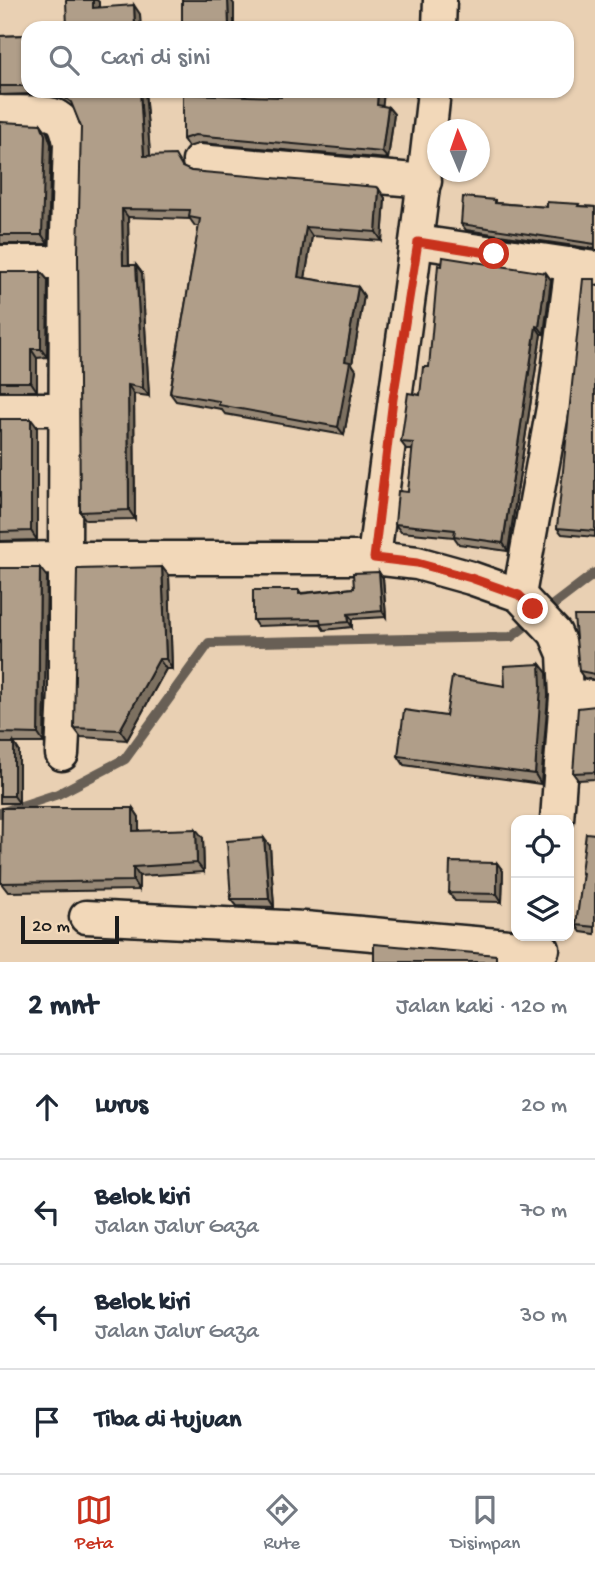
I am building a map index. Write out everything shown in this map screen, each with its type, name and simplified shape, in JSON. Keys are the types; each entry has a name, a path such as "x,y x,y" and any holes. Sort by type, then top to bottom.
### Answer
{"street":[{"path":"439,21 440,0"},
{"path":"374,558 393,399 418,242 433,98"},
{"path":"0,112 58,117 67,128 70,143 66,262 65,691 62,754"},
{"path":"199,161 425,181"},
{"path":"418,242 583,266 552,415 526,602"},
{"path":"0,262 66,262"},
{"path":"0,410 66,409"},
{"path":"0,559 374,558 417,563 471,578 526,602 555,633 581,697 558,815"},
{"path":"86,917 304,928 543,949"}],"building":[{"path":"66,0 93,0 93,8 134,5 135,21 67,21"},
{"path":"182,0 228,0 229,21 182,21"},
{"path":"21,35 21,86 0,86 0,36"},
{"path":"66,98 140,98 144,156 175,155 182,167 191,171 379,189 376,232 306,227 298,277 358,287 345,361 350,362 338,427 170,393 200,219 189,217 190,210 122,209 123,265 136,265 143,388 128,385 129,510 80,512 78,254 81,127 71,102"},
{"path":"183,98 378,98 377,105 388,107 382,152 195,135 183,139"},
{"path":"0,122 41,124 45,135 42,235 0,235"},
{"path":"463,197 495,200 495,203 547,207 547,202 595,207 595,244 461,224"},
{"path":"443,257 546,273 503,543 454,536 455,530 395,524 398,491 408,492 413,443 401,442 408,393 420,395 423,367 429,367 438,265 442,266"},
{"path":"0,272 41,272 41,349 31,349 31,382 0,382"},
{"path":"583,279 595,279 595,531 557,528"},
{"path":"0,419 31,419 31,531 0,532"},
{"path":"162,567 166,659 159,659 120,730 74,728 77,569"},
{"path":"0,568 40,568 38,734 0,733"},
{"path":"379,572 382,611 348,614 349,622 321,624 320,619 253,620 253,590 299,590 299,594 354,588 353,573"},
{"path":"574,616 595,616 595,674 579,671"},
{"path":"540,664 535,774 398,756 404,710 446,716 452,677 505,686 504,666"},
{"path":"595,706 595,772 573,773 578,708"},
{"path":"0,743 14,743 14,796 0,796"},
{"path":"2,808 133,808 133,831 196,829 197,863 133,867 133,881 1,883"},
{"path":"586,833 595,834 595,927 576,925"},
{"path":"264,838 269,899 231,899 227,841"},
{"path":"450,862 497,863 497,894 449,893"},
{"path":"374,944 496,955 496,962 374,962"}],"waterway":[{"path":"0,813 58,794 125,759 209,643 511,637 595,573"}],"route":[{"path":"494,254 418,242 393,399 374,558 417,563 471,578 519,595 533,609"}]}
